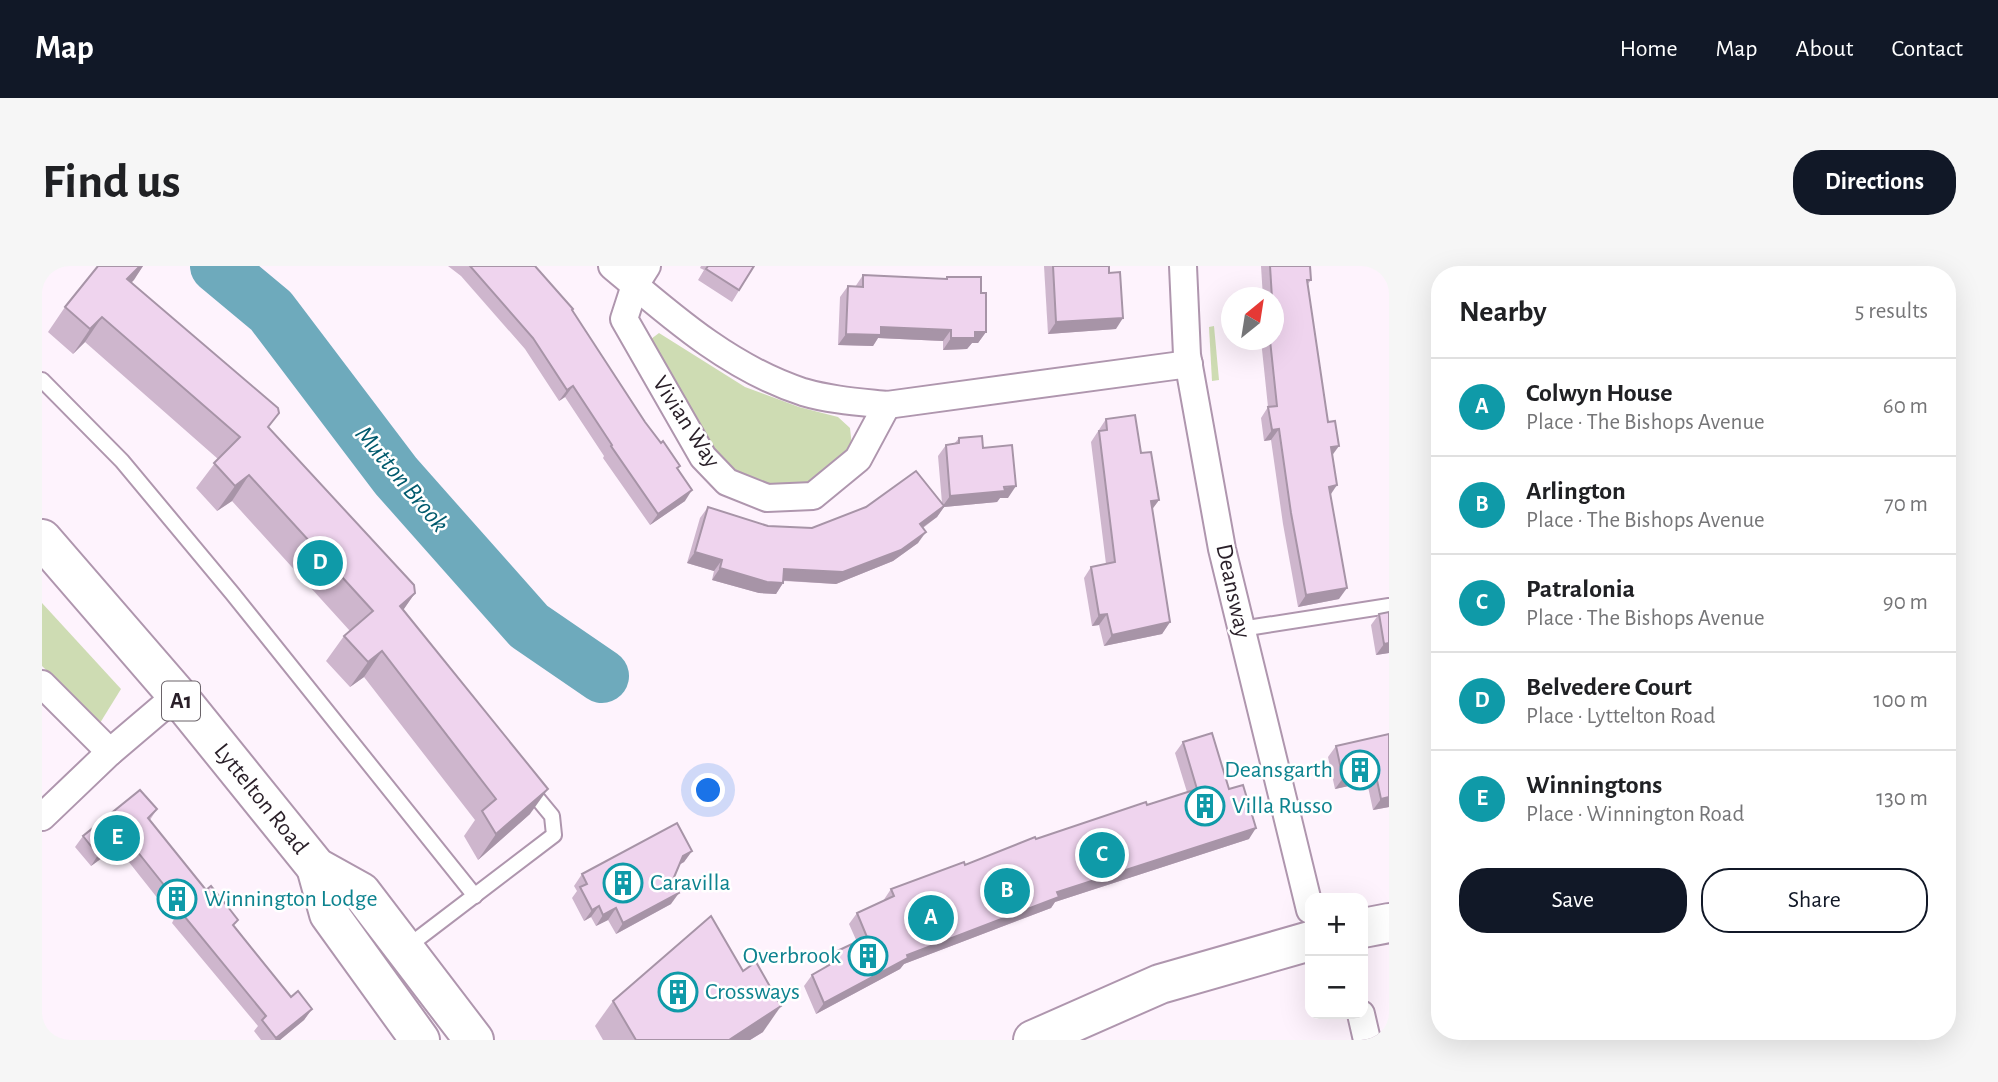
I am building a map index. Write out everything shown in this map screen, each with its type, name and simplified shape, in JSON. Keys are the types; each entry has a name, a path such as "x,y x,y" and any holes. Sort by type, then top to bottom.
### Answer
{"main road":[{"name":"Lyttelton Road","path":"42,538 177,695 316,867 361,892 474,1040"},
{"name":"Lyttelton Road","path":"316,867 330,914 420,1040"},
{"path":"1368,927 1389,923"},
{"path":"1033,1040 1160,984 1305,942"}],"street":[{"path":"612,266 641,276 679,324 753,371 802,392 837,400 887,405 1189,364"},
{"name":"Deansway","path":"1184,266 1189,364 1222,549 1306,893"},
{"name":"Vivian Way","path":"641,276 624,319 704,457 727,482 767,498 814,496 858,459 887,405"},
{"path":"42,684 110,752"},
{"path":"42,817 110,752 177,695"},
{"path":"1362,1019 1367,1040"}],"lane":[{"path":"42,380 131,471 475,896"},
{"path":"1241,629 1389,606"},
{"path":"405,948 554,835 552,816 518,775"}],"green space":[{"path":"1214,326 1219,380 1212,381 1209,327"},
{"path":"659,333 745,387 799,407 838,417 850,428 852,446 832,469 798,487 757,483 733,472 719,460 652,350 651,339"},
{"path":"42,603 121,689 100,723 42,666"}],"building":[{"path":"98,266 140,266 127,279 278,408 279,413 268,427 414,585 415,593 400,606 548,789 496,834 482,811 496,799 382,651 368,662 344,636 373,611 249,475 235,486 214,463 240,437 102,317 90,329 65,307"},
{"path":"470,266 535,266 573,309 645,422 661,443 663,441 680,466 677,468 692,490 658,514 573,386 567,390 533,338"},
{"path":"708,266 754,266 739,290 706,269"},
{"path":"1053,266 1109,266 1109,273 1120,272 1123,318 1056,322"},
{"path":"1270,266 1310,266 1311,280 1307,280 1328,422 1335,421 1339,446 1331,447 1337,485 1329,487 1347,588 1306,595 1279,429 1272,430 1268,407 1277,406 1271,350 1284,350 1284,287 1271,287"},
{"path":"863,275 947,279 981,277 981,293 986,293 986,332 975,332 975,338 951,338 951,330 881,327 881,335 846,334 848,286 863,287"},
{"path":"1135,415 1141,453 1151,452 1159,500 1151,501 1170,622 1112,635 1107,614 1099,615 1091,567 1115,562 1099,431 1107,430 1106,419"},
{"path":"982,436 983,448 1012,445 1016,486 1004,487 1005,491 950,496 946,445 959,443 959,438"},
{"path":"916,471 944,506 920,524 926,532 901,550 843,572 784,569 783,583 767,582 720,568 722,560 695,552 708,507 768,526 812,528 866,507"},
{"path":"1389,612 1389,643 1384,644 1379,614"},
{"path":"1212,733 1229,789 1243,785 1256,828 1057,892 1059,897 907,955 908,958 824,1003 812,975 838,960 833,953 867,937 857,913 894,896 891,889 964,862 965,865 1035,837 1036,839 1146,802 1147,805 1197,789 1183,742"},
{"name":"Deansgarth","path":"1389,734 1389,797 1381,799 1375,771 1343,778 1336,746"},
{"path":"140,790 157,809 148,818 206,890 211,886 228,907 238,920 233,925 291,997 298,991 312,1009 276,1038 262,1020 266,1016 180,911 183,909 125,836 98,855 83,836"},
{"name":"Caravilla","path":"677,823 692,851 683,856 672,882 679,893 623,923 616,908 603,915 599,906 592,910 580,887 587,884 582,874"},
{"name":"Crossways","path":"711,916 743,971 756,962 781,1006 729,1040 636,1040 613,1001"}],"waterway":[{"name":"Mutton Brook","path":"217,266 271,311 396,476 529,626 602,676"}],"place":[{"name":"Belvedere Court","path":"320,563"},
{"name":"Deansgarth","path":"1360,770"},
{"name":"Villa Russo","path":"1205,806"},
{"name":"Winningtons","path":"117,838"},
{"name":"Patralonia","path":"1102,855"},
{"name":"Caravilla","path":"623,883"},
{"name":"Arlington","path":"1007,891"},
{"name":"Winnington Lodge","path":"177,899"},
{"name":"Colwyn House","path":"931,918"},
{"name":"Overbrook","path":"868,956"},
{"name":"Crossways","path":"678,992"}]}
